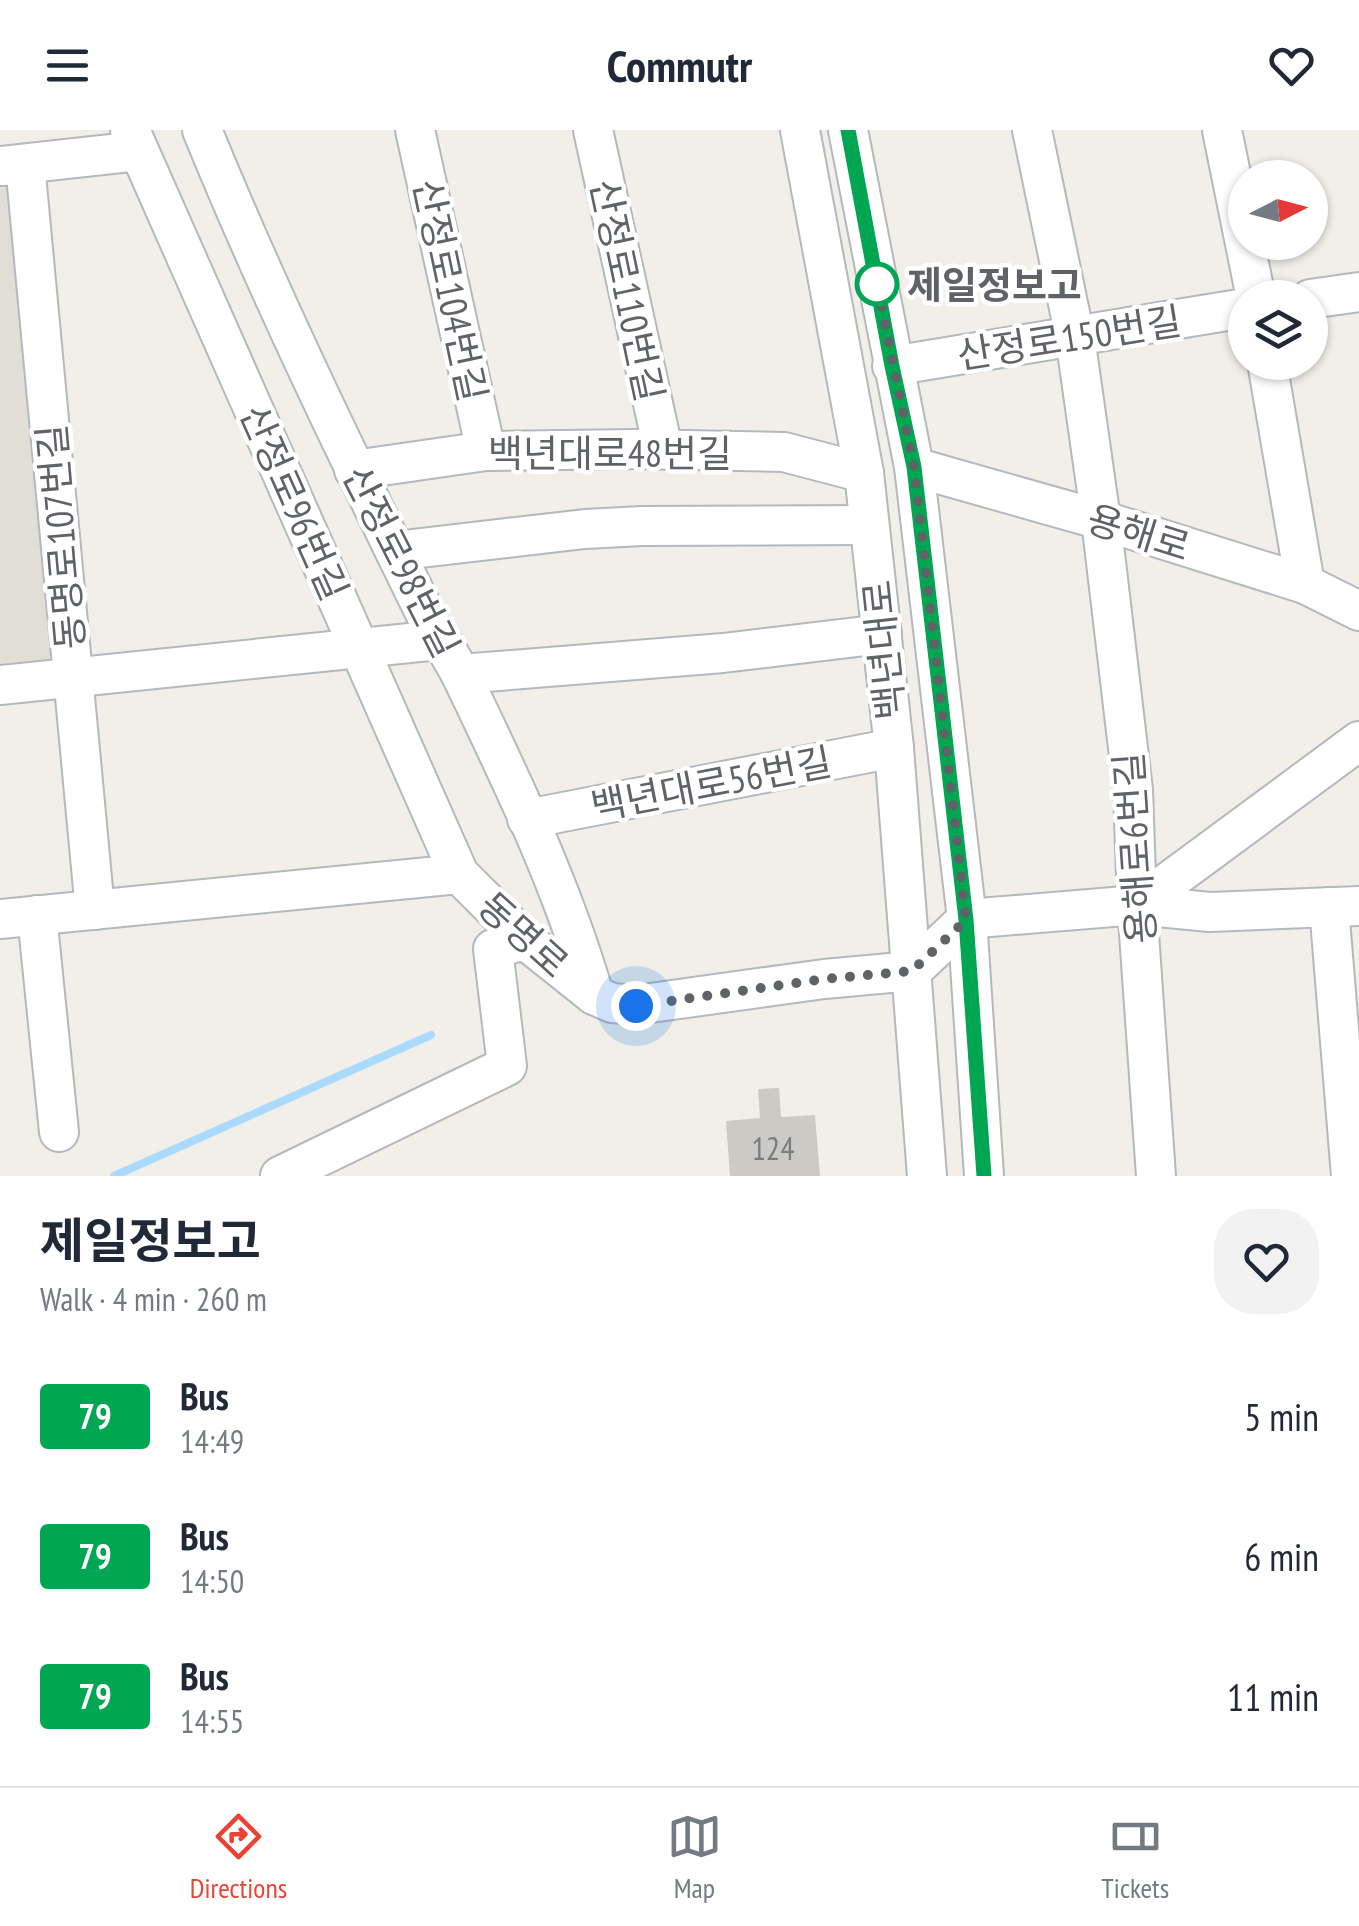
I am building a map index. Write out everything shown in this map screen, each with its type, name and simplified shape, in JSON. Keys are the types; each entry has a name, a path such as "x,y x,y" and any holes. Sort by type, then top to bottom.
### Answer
{"street":[{"name":"산정로98번길","path":"202,130 354,470 460,674 527,819 566,908 594,994"},
{"name":"산정로104번길","path":"415,130 486,450"},
{"name":"산정로110번길","path":"593,130 663,449"},
{"name":"백년대로","path":"800,130 864,472 894,748 927,1176"},
{"name":"백년대로","path":"848,130 914,467 966,920 984,1176"},
{"name":"용해로6번길","path":"1032,130 1074,337 1102,520 1133,790 1156,1176"},
{"path":"1222,130 1252,280"},
{"path":"12,165 135,141"},
{"name":"산정로96번길","path":"135,141 459,874"},
{"name":"동명로107번길","path":"12,165 73,678 95,910"},
{"path":"1328,297 1358,294"},
{"name":"산정로150번길","path":"892,366 1228,311"},
{"path":"1270,380 1305,584"},
{"name":"백년대로48번길","path":"354,470 486,450 663,449 784,452 864,472"},
{"name":"용해로","path":"914,467 1102,520 1305,584 1359,612"},
{"path":"395,551 623,527 869,525"},
{"path":"460,674 752,650 882,634"},
{"path":"0,685 439,640"},
{"path":"1137,905 1359,741"},
{"name":"백년대로56번길","path":"527,819 894,748"},
{"name":"동명로","path":"18,917 459,874 525,940 594,994 612,1003 636,1006 824,979 912,971"},
{"path":"912,971 966,920 1137,905 1210,912 1344,907 1351,1176"},
{"path":"18,917 59,1132"},
{"path":"280,1176 507,1066 493,949 525,940"}],"shaded area":[{"path":"14,180 61,671 0,677 0,182"}],"building":[{"path":"779,1088 781,1117 815,1115 820,1176 730,1176 726,1121 760,1118 758,1089"}],"waterway":[{"path":"114,1176 431,1035"}],"bus line":[{"name":"79","path":"848,130 914,467 966,920 984,1176"}],"place":[{"name":"제일정보고","path":"877,284"}],"route":[{"path":"636,1006 824,979 912,971 966,920 914,467 877,284"}]}
